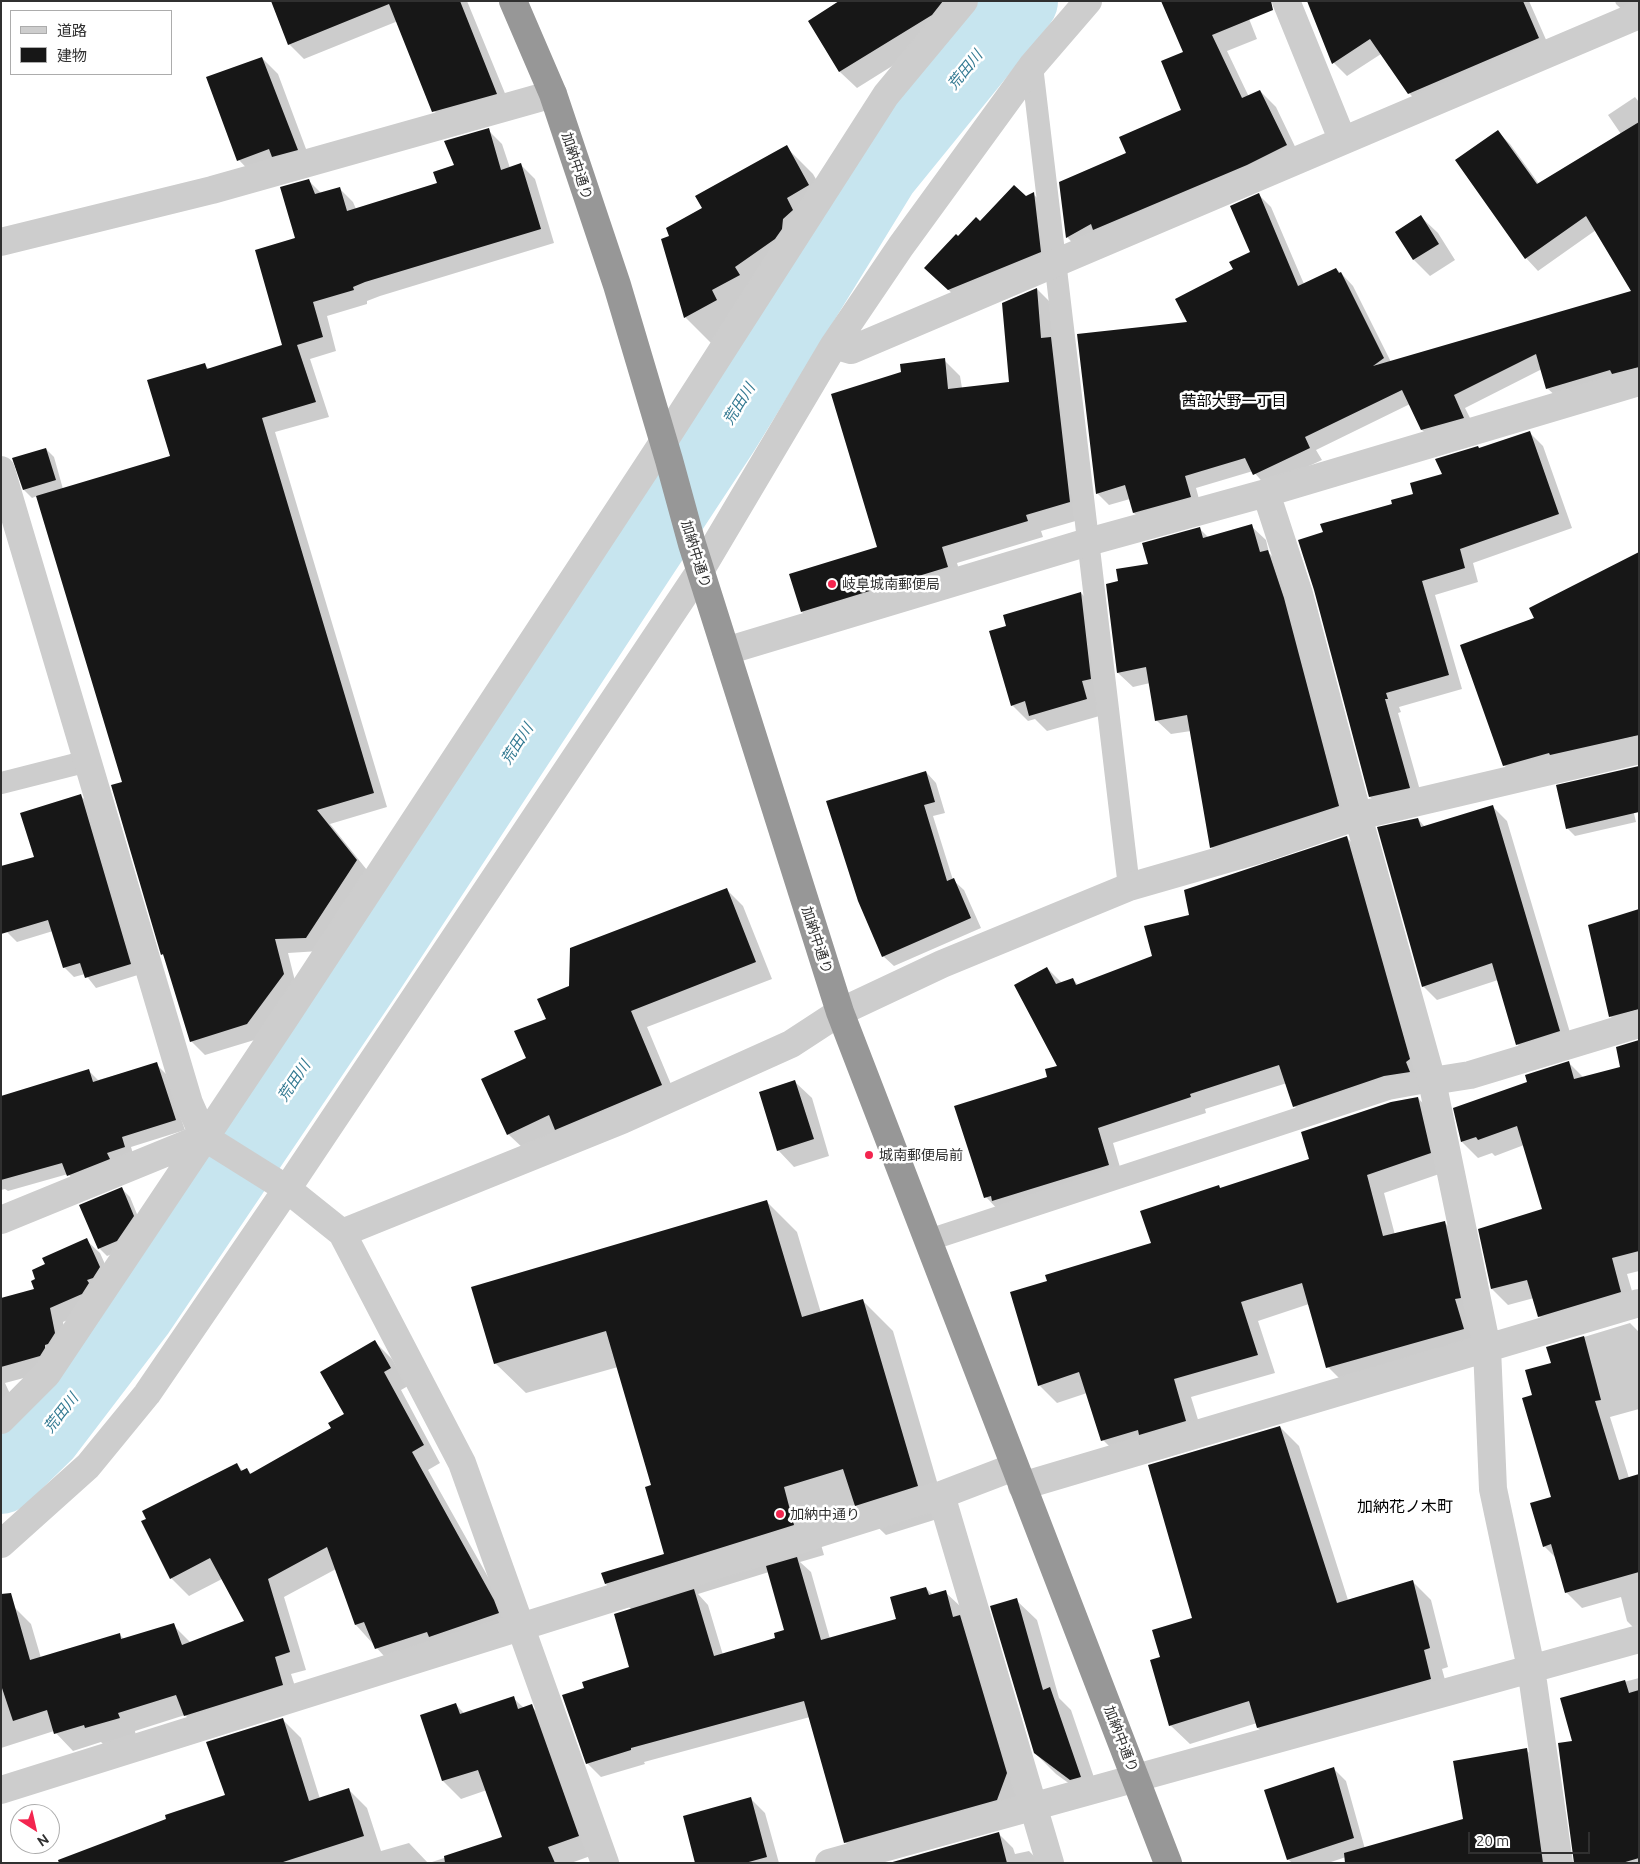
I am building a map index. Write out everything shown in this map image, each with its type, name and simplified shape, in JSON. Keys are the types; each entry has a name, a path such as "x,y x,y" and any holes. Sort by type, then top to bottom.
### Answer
{"highway":[{"name":"加納中通り","path":"513,1 553,94 617,285 700,571 840,1012 1168,1863"}],"street":[{"path":"1,1420 47,1374 211,1141 283,1021 666,450 886,95 964,1"},
{"path":"1,1544 88,1466 141,1401 280,1185 700,571 834,345 901,246 1032,66 1088,1"},
{"path":"1286,1 1342,139"},
{"path":"834,345 851,350 1342,139 1639,15"},
{"path":"1,242 212,190 553,94"},
{"path":"726,651 1088,542 1266,494 1639,382"},
{"path":"1,470 189,1103 211,1141 280,1185 342,1233 462,1463 522,1626 605,1863"},
{"path":"1266,494 1299,594 1358,816 1432,1081 1487,1348 1493,1488 1531,1668 1559,1863"},
{"path":"342,1233 622,1120 791,1044 840,1012 942,964 1129,887 1260,849 1358,816 1639,750"},
{"path":"1432,1081 1470,1075 1639,1024"},
{"path":"1,1220 211,1141"},
{"path":"1,1790 941,1495 1018,1476 1487,1348 1639,1303"},
{"path":"941,1495 1050,1863"},
{"path":"829,1863 1032,1805 1639,1639"}],"lane":[{"path":"1032,66 1129,887"},
{"path":"1,783 88,761"},
{"path":"929,1240 1388,1089 1432,1081"}],"building":[{"path":"271,1 460,1 497,94 432,112 389,4 288,45"},
{"path":"839,1 943,1 932,15 839,72 808,21"},
{"path":"1161,1 1271,1 1273,10 1212,35 1242,98 1260,90 1287,145 1247,165 1093,230 1091,224 1066,238 1059,182 1126,153 1119,137 1181,110 1161,61 1183,52"},
{"path":"1307,1 1523,1 1539,38 1408,94 1370,39 1332,64"},
{"path":"262,57 298,150 272,157 269,149 237,161 206,77"},
{"path":"1639,122 1639,367 1612,374 1610,370 1546,389 1536,354 1454,395 1464,418 1421,430 1402,390 1305,437 1310,448 1253,475 1245,458 1185,476 1191,497 1133,513 1125,485 1096,494 1077,334 1187,322 1175,299 1233,269 1229,262 1250,252 1230,206 1259,193 1298,286 1336,268 1339,273 1341,272 1384,358 1373,366 1631,291 1586,216 1525,259 1455,160 1498,130 1537,184"},
{"path":"489,128 501,170 521,163 541,229 365,282 353,287 354,290 313,302 323,337 297,345 316,402 262,418 374,793 317,810 357,860 306,938 275,939 284,974 247,1024 190,1042 163,954 161,955 111,785 122,782 36,496 170,456 147,380 205,363 207,369 282,345 255,250 295,238 280,187 309,179 315,194 340,187 347,211 437,183 433,172 454,165 444,141"},
{"path":"787,145 809,185 787,198 793,210 783,219 782,229 775,239 735,267 740,275 712,290 717,300 684,318 661,239 669,236 666,228 702,208 695,196"},
{"path":"1014,185 1026,196 1034,192 1041,252 948,290 924,268 956,234 958,236 976,217 980,221"},
{"path":"1421,215 1439,244 1413,260 1395,232"},
{"path":"1037,288 1041,338 1051,337 1070,502 1026,515 1028,521 942,547 948,567 801,612 789,574 877,547 831,394 901,372 900,364 945,358 948,389 1009,382 1002,303"},
{"path":"1530,431 1559,514 1460,549 1465,568 1422,581 1449,675 1386,693 1388,699 1385,699 1410,788 1369,797 1314,590 1298,540 1323,532 1320,524 1392,504 1391,500 1413,494 1410,483 1442,474 1435,459 1478,446 1479,448"},
{"path":"46,448 56,480 23,490 12,458"},
{"path":"1252,524 1260,552 1268,550 1284,598 1339,806 1210,848 1187,715 1155,721 1146,667 1117,673 1106,584 1118,581 1116,569 1148,564 1142,543 1200,527 1203,538"},
{"path":"1639,552 1639,735 1550,755 1549,753 1503,766 1460,645 1534,618 1529,608"},
{"path":"1081,592 1091,679 1082,681 1087,699 1029,716 1025,701 1011,706 989,631 1006,626 1003,615"},
{"path":"1639,766 1639,812 1566,829 1556,785"},
{"path":"926,771 935,802 924,805 947,881 954,878 971,918 882,957 858,901 826,801"},
{"path":"81,794 131,964 85,978 80,963 63,968 48,920 1,934 1,866 34,857 20,813"},
{"path":"1493,805 1560,1031 1516,1045 1492,963 1422,987 1377,827 1418,818 1421,827"},
{"path":"1347,836 1410,1059 1406,1062 1410,1072 1384,1076 1293,1107 1279,1065 1190,1094 1191,1097 1098,1128 1109,1165 992,1201 991,1196 984,1198 954,1106 1047,1077 1045,1069 1057,1066 1014,985 1047,967 1056,984 1073,978 1076,985 1152,956 1144,926 1189,915 1184,890"},
{"path":"727,888 756,962 631,1011 662,1085 555,1130 549,1115 507,1135 481,1079 526,1058 514,1031 546,1019 537,999 569,986 570,948"},
{"path":"1639,909 1639,1009 1609,1017 1588,925"},
{"path":"1639,1040 1639,1251 1612,1258 1621,1292 1538,1317 1527,1280 1491,1289 1478,1229 1542,1209 1517,1126 1478,1140 1476,1137 1461,1142 1453,1108 1527,1082 1525,1075 1569,1061 1574,1079 1620,1067 1616,1047"},
{"path":"157,1062 176,1120 122,1137 125,1147 107,1153 110,1159 67,1176 62,1163 1,1180 1,1096 89,1069 93,1082"},
{"path":"795,1080 814,1139 777,1151 759,1092"},
{"path":"1418,1097 1431,1153 1367,1175 1383,1236 1445,1221 1461,1298 1455,1299 1464,1329 1326,1368 1302,1283 1241,1302 1258,1355 1174,1379 1186,1421 1139,1435 1138,1430 1101,1441 1079,1372 1038,1386 1010,1292 1047,1281 1045,1275 1151,1243 1140,1211 1219,1185 1220,1188 1309,1159 1301,1132 1391,1102"},
{"path":"122,1187 134,1216 117,1241 98,1249 79,1205"},
{"path":"767,1200 802,1317 863,1299 918,1486 855,1506 843,1469 784,1487 794,1525 605,1584 601,1573 664,1554 645,1487 651,1485 606,1331 494,1364 471,1287"},
{"path":"87,1238 100,1267 93,1278 87,1280 89,1283 82,1294 50,1308 55,1333 48,1344 45,1345 40,1356 1,1367 1,1298 34,1289 31,1281 35,1279 32,1270 45,1264 42,1258"},
{"path":"1584,1336 1601,1400 1595,1401 1619,1480 1639,1474 1639,1572 1565,1593 1551,1544 1543,1547 1530,1503 1551,1497 1522,1398 1532,1395 1525,1370 1551,1363 1546,1347"},
{"path":"375,1340 391,1368 384,1372 424,1445 412,1452 494,1600 499,1613 429,1637 427,1632 375,1649 364,1622 355,1625 327,1547 268,1579 290,1652 275,1657 283,1685 184,1716 176,1695 118,1713 120,1718 85,1728 84,1725 54,1734 47,1710 13,1721 1,1685 1,1594 11,1593 30,1660 120,1633 121,1639 174,1623 182,1645 244,1621 210,1558 170,1579 141,1521 146,1519 142,1511 237,1463 241,1471 247,1468 250,1474 331,1428 328,1423 344,1414 320,1372"},
{"path":"1280,1426 1337,1603 1413,1580 1430,1648 1424,1650 1431,1679 1257,1728 1249,1701 1169,1726 1150,1660 1160,1657 1152,1630 1192,1618 1148,1465"},
{"path":"797,1557 821,1640 896,1619 890,1597 926,1587 929,1595 946,1590 953,1617 960,1615 1007,1773 997,1800 844,1843 804,1701 631,1748 631,1750 586,1764 562,1695 584,1688 582,1682 629,1667 614,1614 694,1589 714,1656 775,1638 774,1633 784,1630 766,1566"},
{"path":"1017,1598 1043,1690 1050,1687 1081,1777 1070,1780 1034,1753 990,1606"},
{"path":"1625,1680 1629,1693 1639,1690 1639,1858 1622,1863 1574,1863 1558,1743 1572,1741 1560,1698"},
{"path":"514,1696 518,1709 532,1704 579,1836 548,1847 555,1863 445,1863 444,1856 502,1837 478,1770 442,1781 420,1715 456,1703 460,1714"},
{"path":"283,1718 309,1801 349,1788 364,1836 280,1863 59,1863 58,1860 166,1819 165,1815 225,1795 206,1742"},
{"path":"1527,1748 1543,1863 1345,1863 1344,1853 1463,1819 1453,1761"},
{"path":"1334,1767 1354,1838 1287,1860 1264,1790"},
{"path":"751,1797 767,1857 745,1863 695,1863 683,1816"},
{"path":"999,1832 1007,1863 889,1863"}],"waterway":[{"name":"荒田川","path":"1,1477 45,1434 138,1312 366,974 723,431 882,172 1021,1"}],"place":[{"name":"岐阜城南郵便局","path":"832,584"},
{"name":"城南郵便局前","path":"869,1155"},
{"name":"加納中通り","path":"780,1514"}],"district":[{"name":"茜部大野一丁目","path":"1234,401"},
{"name":"加納花ノ木町","path":"1405,1507"}]}
